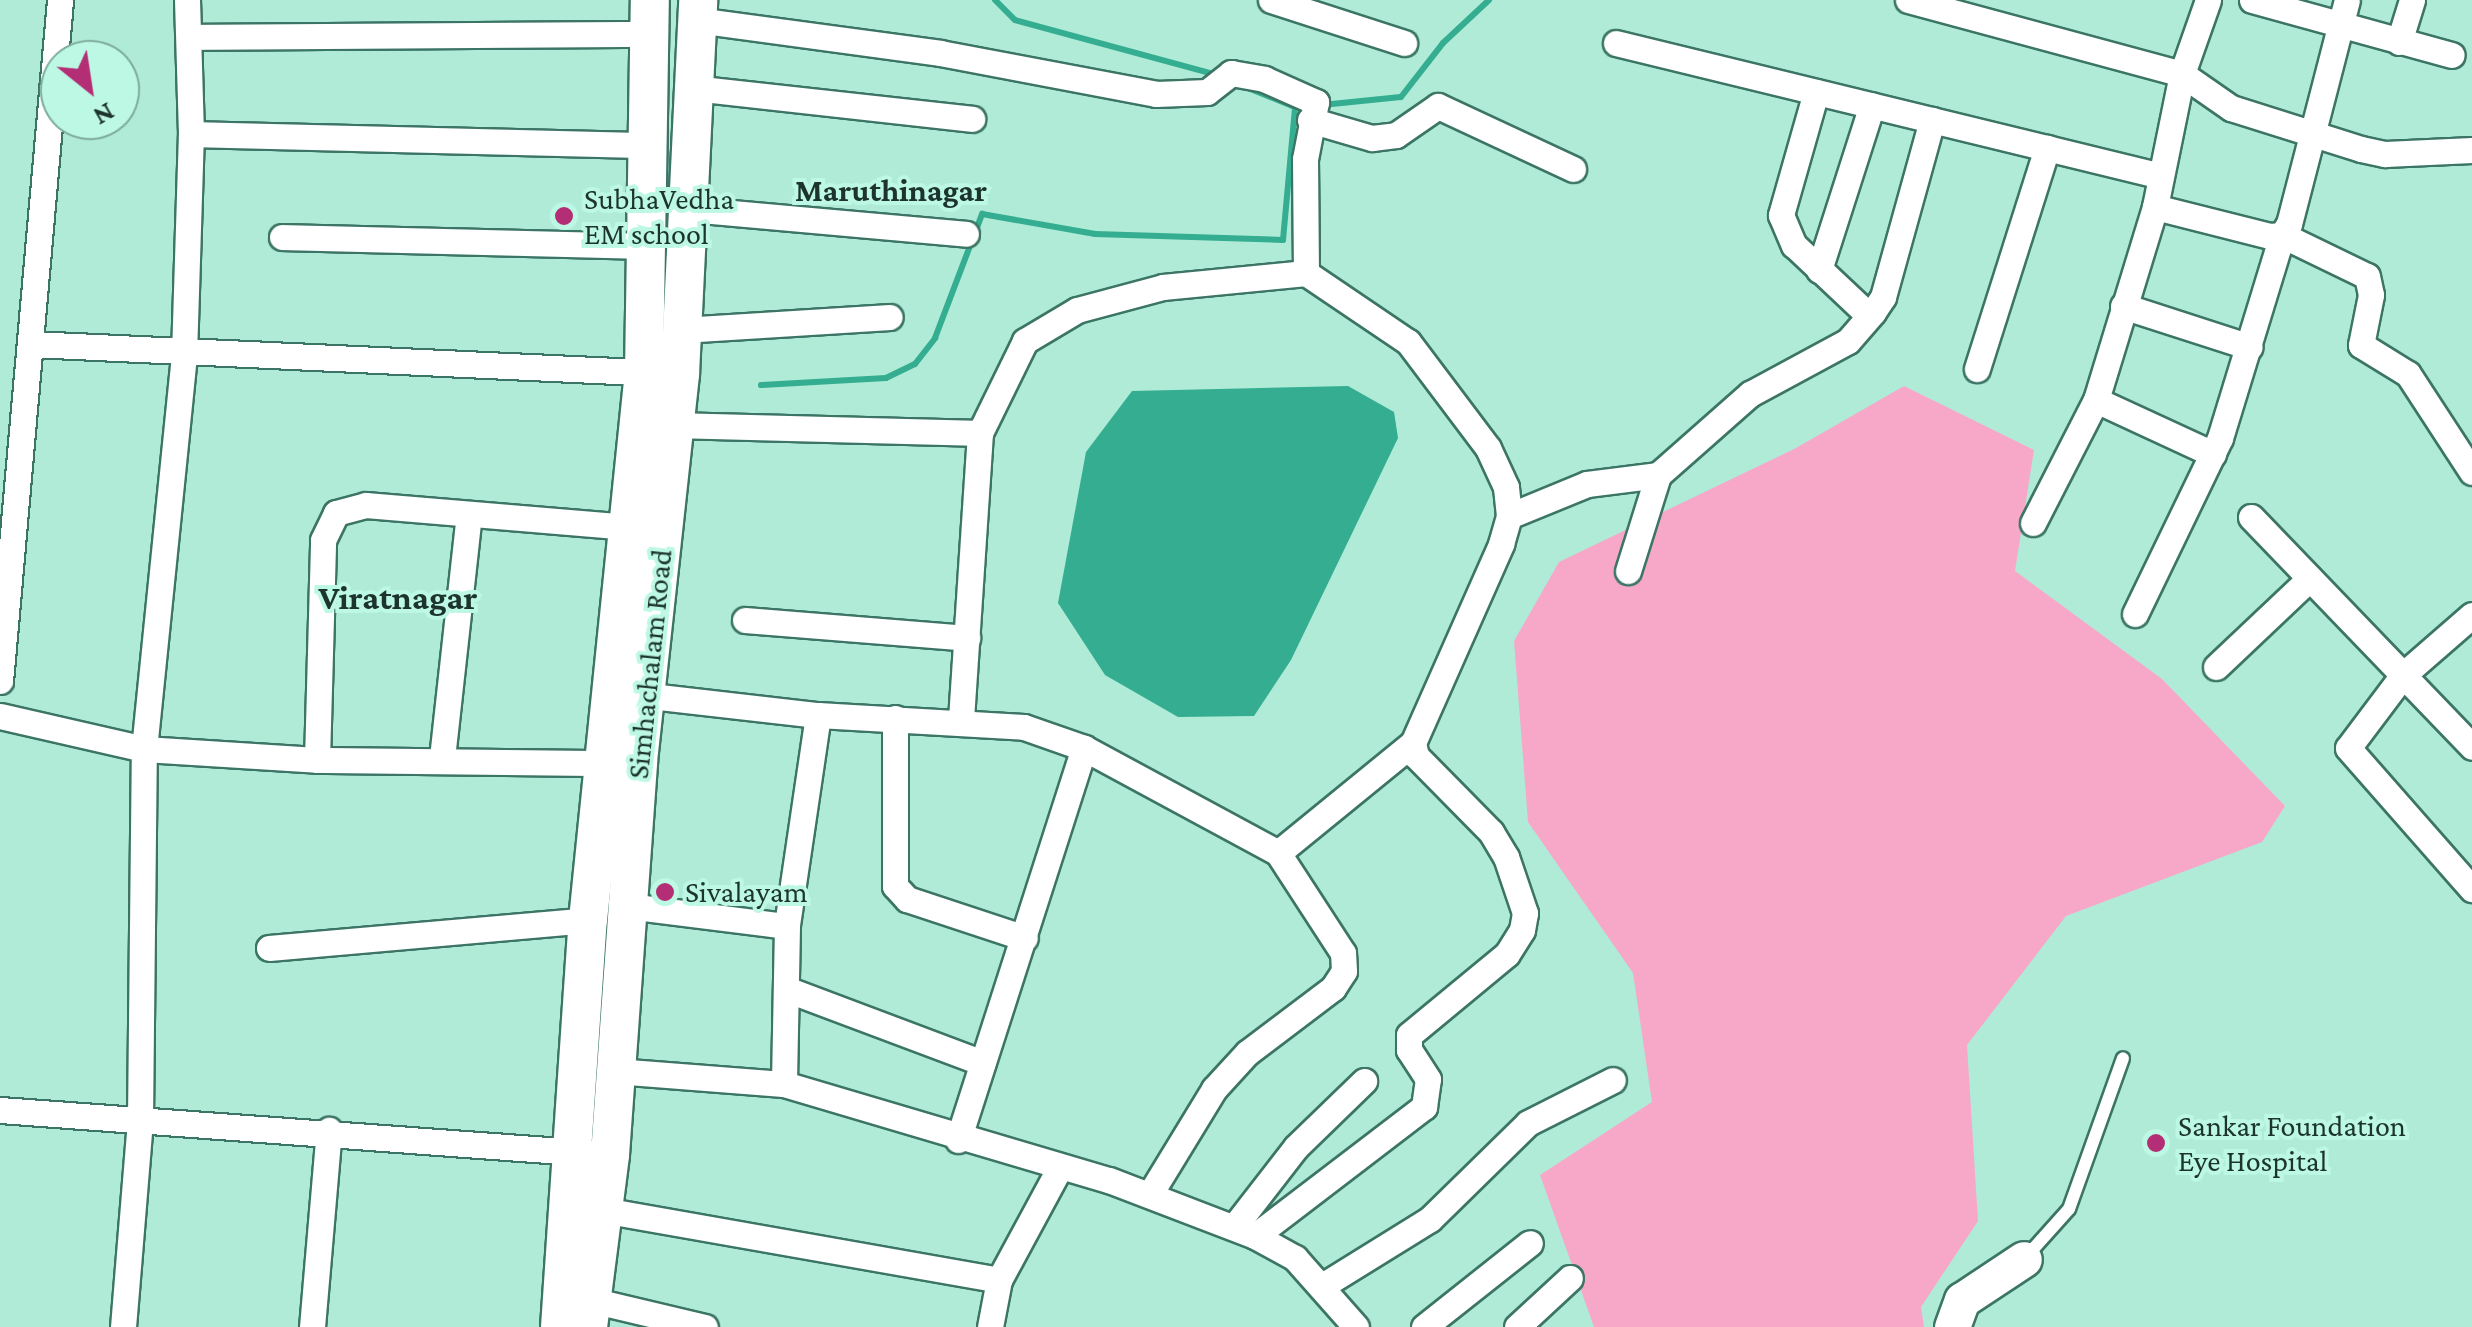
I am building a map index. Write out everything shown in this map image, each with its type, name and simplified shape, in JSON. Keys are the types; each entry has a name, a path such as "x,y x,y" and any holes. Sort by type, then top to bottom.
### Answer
{"main road":[{"name":"Simhachalam Road","path":"590,1314 610,1155 645,697 675,425 662,373 682,330 697,10"},
{"path":"560,1327 608,689 628,527 662,373 645,246 649,17"}],"street":[{"path":"0,681 60,0"},
{"path":"122,1327 140,1119 144,749 184,356 191,134 187,0"},
{"path":"1908,0 2182,74 2231,108 2385,154 2472,150"},
{"path":"2033,523 2096,400 2154,207 2157,175 2182,74 2208,0"},
{"path":"2252,0 2339,28 2452,55"},
{"path":"2134,614 2213,454 2250,347 2347,0"},
{"path":"2399,42 2412,0"},
{"path":"1289,2 1404,43"},
{"path":"697,10 1156,94 1216,85 1231,73 1264,79 1313,111 1372,138 1396,136 1438,106 1573,169"},
{"path":"189,38 649,17"},
{"path":"1616,43 2157,175"},
{"path":"693,88 972,119"},
{"path":"1816,92 1781,215 1794,245 1858,308 1873,312"},
{"path":"1819,270 1872,106"},
{"path":"1306,273 1313,111"},
{"path":"1628,571 1658,475 1750,394 1848,342 1873,312 1932,120"},
{"path":"191,134 648,145"},
{"path":"1978,369 2047,148"},
{"path":"2154,207 2282,235 2367,276 2371,296 2361,344 2366,354 2408,374 2472,472"},
{"path":"688,210 966,234"},
{"path":"282,237 645,246"},
{"path":"961,722 980,433 1026,340 1064,316 1164,287 1306,273 1408,342 1430,368 1488,448 1506,487 1509,516 1413,743 1278,853"},
{"path":"2123,306 2250,347"},
{"path":"682,330 890,317"},
{"path":"31,344 184,356 662,373"},
{"path":"2096,400 2213,454"},
{"path":"675,425 980,433"},
{"path":"1509,516 1587,484 1658,475"},
{"path":"317,760 328,523 348,508 366,505 628,527"},
{"path":"442,758 469,514"},
{"path":"2252,518 2472,747"},
{"path":"2216,667 2310,578"},
{"path":"2472,614 2402,675 2348,748 2472,889"},
{"path":"745,620 966,638"},
{"path":"608,689 645,697 818,715 1010,724 1084,748 1278,853 1343,952 1344,970 1333,988 1247,1053 1214,1088 1150,1194"},
{"path":"784,1084 787,926 818,715"},
{"path":"0,716 144,749 317,760 442,758 603,763"},
{"path":"895,718 894,886 907,899 1025,938"},
{"path":"1244,1231 1424,1107 1428,1079 1409,1050 1409,1035 1507,954 1522,930 1525,913 1506,857 1491,832 1416,756 1413,743"},
{"path":"958,1140 1084,748"},
{"path":"628,906 787,926"},
{"path":"269,948 588,920"},
{"path":"786,989 982,1062"},
{"path":"615,1071 784,1084 958,1140 1150,1194 1244,1231 1295,1258 1356,1327"},
{"path":"1322,1286 1430,1220 1528,1123 1614,1080"},
{"path":"1244,1231 1296,1147 1364,1081"},
{"path":"0,1110 329,1130 610,1155"},
{"path":"312,1327 329,1130"},
{"path":"990,1327 999,1280 1060,1167"},
{"path":"603,1210 999,1280"},
{"path":"1424,1327 1530,1242"},
{"path":"1952,1327 1962,1300 2024,1259"},
{"path":"1516,1327 1570,1278"},
{"path":"590,1314 705,1327"}],"lane":[{"path":"2024,1259 2070,1209 2123,1058"}],"shaded area":[{"path":"1348,386 1394,412 1398,438 1291,660 1254,716 1178,717 1105,675 1058,603 1086,452 1132,391"},
{"path":"1904,386 2034,450 2015,571 2162,679 2285,806 2262,842 2066,916 1967,1045 1978,1221 1921,1307 1924,1327 1594,1327 1540,1175 1652,1102 1633,973 1528,822 1514,641 1559,562 1796,448"}],"waterway":[{"path":"995,0 1015,20 1218,75"},
{"path":"1322,105 1401,97 1443,43 1489,0"},
{"path":"1248,88 1295,107"},
{"path":"761,385 886,378 915,364 935,338 982,214 1095,234 1283,240 1295,107 1305,106"}],"place":[{"name":"SubhaVedha EM school","path":"564,216"},
{"name":"Sivalayam","path":"665,892"},
{"name":"Sankar Foundation Eye Hospital","path":"2156,1143"}],"district":[{"name":"Maruthinagar","path":"891,190"},
{"name":"Viratnagar","path":"398,598"}]}
